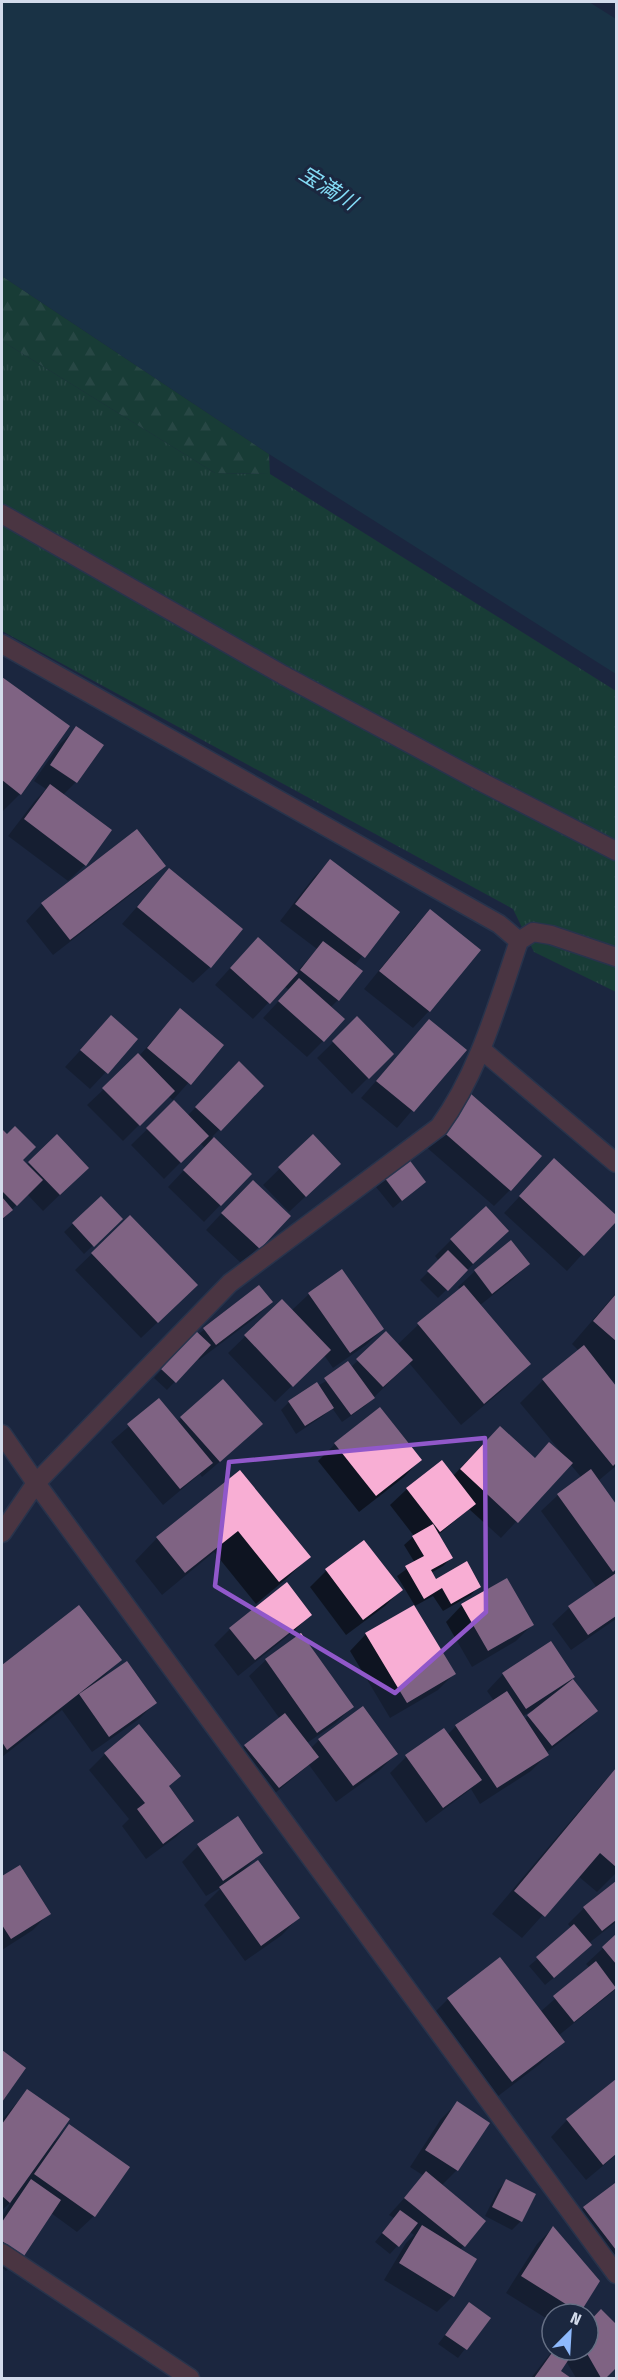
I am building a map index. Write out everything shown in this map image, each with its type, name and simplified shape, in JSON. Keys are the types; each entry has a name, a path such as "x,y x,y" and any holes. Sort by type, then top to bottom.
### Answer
{"street":[{"path":"2,514 284,675 474,778 616,851"},
{"path":"2,644 499,924 519,941"},
{"path":"2,1533 36,1483 230,1283 439,1127 455,1105 482,1050 519,941 533,932 551,935 616,957"},
{"path":"482,1050 616,1163"},
{"path":"2,1434 616,2274"},
{"path":"2,2253 190,2379"}],"highlighted area":[{"path":"485,1438 486,1612 395,1693 215,1586 229,1462"}],"green space":[{"path":"2,276 269,454 270,474 215,473 2,341"},
{"path":"2,341 215,473 270,474 616,691 616,992 534,952 513,909 2,631"}],"water":[{"name":"宝満川","path":"2,2 589,2 616,19 616,674 269,454 2,276"}],"building":[{"path":"2,677 70,726 21,795 2,780"},
{"path":"76,726 104,745 77,783 50,765"},
{"path":"50,784 112,830 86,866 24,819"},
{"path":"137,829 166,866 70,940 41,903"},
{"path":"330,859 400,912 365,958 295,904"},
{"path":"169,868 243,929 211,968 137,907"},
{"path":"430,909 481,950 430,1012 379,971"},
{"path":"258,937 298,973 270,1004 230,968"},
{"path":"323,941 363,971 339,1001 300,970"},
{"path":"299,978 345,1019 324,1042 278,1001"},
{"path":"180,1008 224,1045 191,1085 147,1048"},
{"path":"111,1015 138,1039 108,1074 80,1050"},
{"path":"357,1016 394,1054 369,1079 332,1041"},
{"path":"429,1019 467,1050 414,1112 376,1081"},
{"path":"138,1053 175,1091 140,1126 102,1088"},
{"path":"239,1061 264,1086 221,1131 195,1107"},
{"path":"471,1094 542,1156 511,1191 440,1129"},
{"path":"174,1100 209,1136 181,1163 146,1128"},
{"path":"15,1126 36,1147 23,1160 43,1180 17,1206 2,1191 2,1129 7,1134"},
{"path":"57,1134 89,1168 60,1195 28,1162"},
{"path":"313,1134 341,1164 306,1197 278,1167"},
{"path":"214,1137 252,1174 221,1206 183,1170"},
{"path":"408,1158 426,1182 402,1201 384,1177"},
{"path":"554,1158 616,1215 616,1222 584,1256 519,1196"},
{"path":"253,1180 291,1216 260,1249 221,1213"},
{"path":"101,1196 123,1219 94,1247 72,1223"},
{"path":"2,1197 13,1210 2,1219"},
{"path":"486,1206 509,1231 473,1264 450,1239"},
{"path":"130,1215 198,1285 158,1323 91,1253"},
{"path":"511,1240 530,1264 492,1294 474,1270"},
{"path":"448,1250 468,1270 448,1291 427,1271"},
{"path":"342,1269 384,1329 350,1353 308,1293"},
{"path":"259,1285 273,1302 216,1345 203,1328"},
{"path":"464,1285 531,1364 484,1404 417,1323"},
{"path":"616,1294 616,1341 593,1321"},
{"path":"282,1299 331,1350 293,1387 244,1335"},
{"path":"196,1331 211,1345 176,1383 161,1369"},
{"path":"386,1331 413,1360 383,1387 356,1359"},
{"path":"584,1345 616,1386 616,1463 613,1466 542,1379"},
{"path":"348,1361 375,1398 351,1415 324,1378"},
{"path":"223,1379 263,1424 220,1462 180,1417"},
{"path":"317,1382 334,1408 305,1426 288,1401"},
{"path":"159,1398 213,1463 180,1489 127,1424"},
{"path":"380,1407 422,1460 376,1496 334,1443"},
{"path":"500,1426 535,1458 549,1442 573,1463 518,1523 460,1469"},
{"path":"442,1460 476,1504 440,1532 406,1488"},
{"path":"591,1469 616,1504 616,1569 613,1572 557,1494"},
{"path":"240,1470 311,1557 279,1582 238,1531 185,1573 156,1537"},
{"path":"433,1524 453,1558 431,1570 436,1579 467,1561 481,1587 451,1604 442,1588 424,1599 405,1566 424,1556 412,1536"},
{"path":"364,1540 403,1590 363,1620 325,1569"},
{"path":"616,1573 616,1616 588,1635 568,1606"},
{"path":"507,1578 534,1625 488,1651 461,1604"},
{"path":"287,1582 312,1615 255,1660 229,1628"},
{"path":"79,1605 122,1660 7,1750 2,1742 2,1665"},
{"path":"414,1605 456,1674 407,1703 365,1633"},
{"path":"301,1633 354,1707 317,1733 265,1659"},
{"path":"551,1641 575,1677 526,1709 502,1673"},
{"path":"127,1661 157,1703 109,1737 79,1694"},
{"path":"573,1679 598,1711 552,1746 527,1715"},
{"path":"507,1691 549,1755 497,1788 455,1725"},
{"path":"363,1706 398,1754 353,1786 318,1739"},
{"path":"285,1713 319,1757 279,1788 244,1745"},
{"path":"139,1724 181,1776 169,1786 194,1821 163,1844 137,1809 145,1803 104,1753"},
{"path":"444,1728 482,1780 443,1808 405,1755"},
{"path":"616,1768 616,1867 600,1853 545,1917 514,1891"},
{"path":"238,1816 263,1853 223,1881 197,1844"},
{"path":"258,1860 300,1918 261,1946 219,1887"},
{"path":"20,1865 51,1914 11,1939 2,1925 2,1876"},
{"path":"616,1881 616,1920 602,1931 583,1907"},
{"path":"574,1924 592,1945 554,1978 536,1957"},
{"path":"616,1934 616,1964 602,1947"},
{"path":"500,1957 565,2042 512,2082 447,1998"},
{"path":"596,1961 616,1988 574,2022 553,1996"},
{"path":"2,2050 26,2068 2,2102"},
{"path":"616,2079 616,2154 603,2165 566,2119"},
{"path":"27,2089 70,2119 10,2203 2,2196 2,2124"},
{"path":"457,2101 490,2123 458,2171 425,2150"},
{"path":"69,2124 130,2167 95,2217 34,2174"},
{"path":"426,2171 486,2221 465,2247 404,2198"},
{"path":"31,2179 61,2200 24,2256 2,2241 2,2222"},
{"path":"506,2179 536,2194 522,2222 492,2207"},
{"path":"615,2183 616,2185 616,2250 583,2207"},
{"path":"400,2210 418,2223 399,2247 382,2233"},
{"path":"422,2225 477,2259 454,2297 399,2263"},
{"path":"553,2226 600,2281 587,2302 562,2302 521,2276"},
{"path":"469,2302 491,2318 467,2350 445,2335"},
{"path":"600,2310 616,2324 616,2368 606,2378 601,2378 592,2362 600,2362"},
{"path":"545,2362 567,2362 561,2371 571,2378 534,2378"}]}
